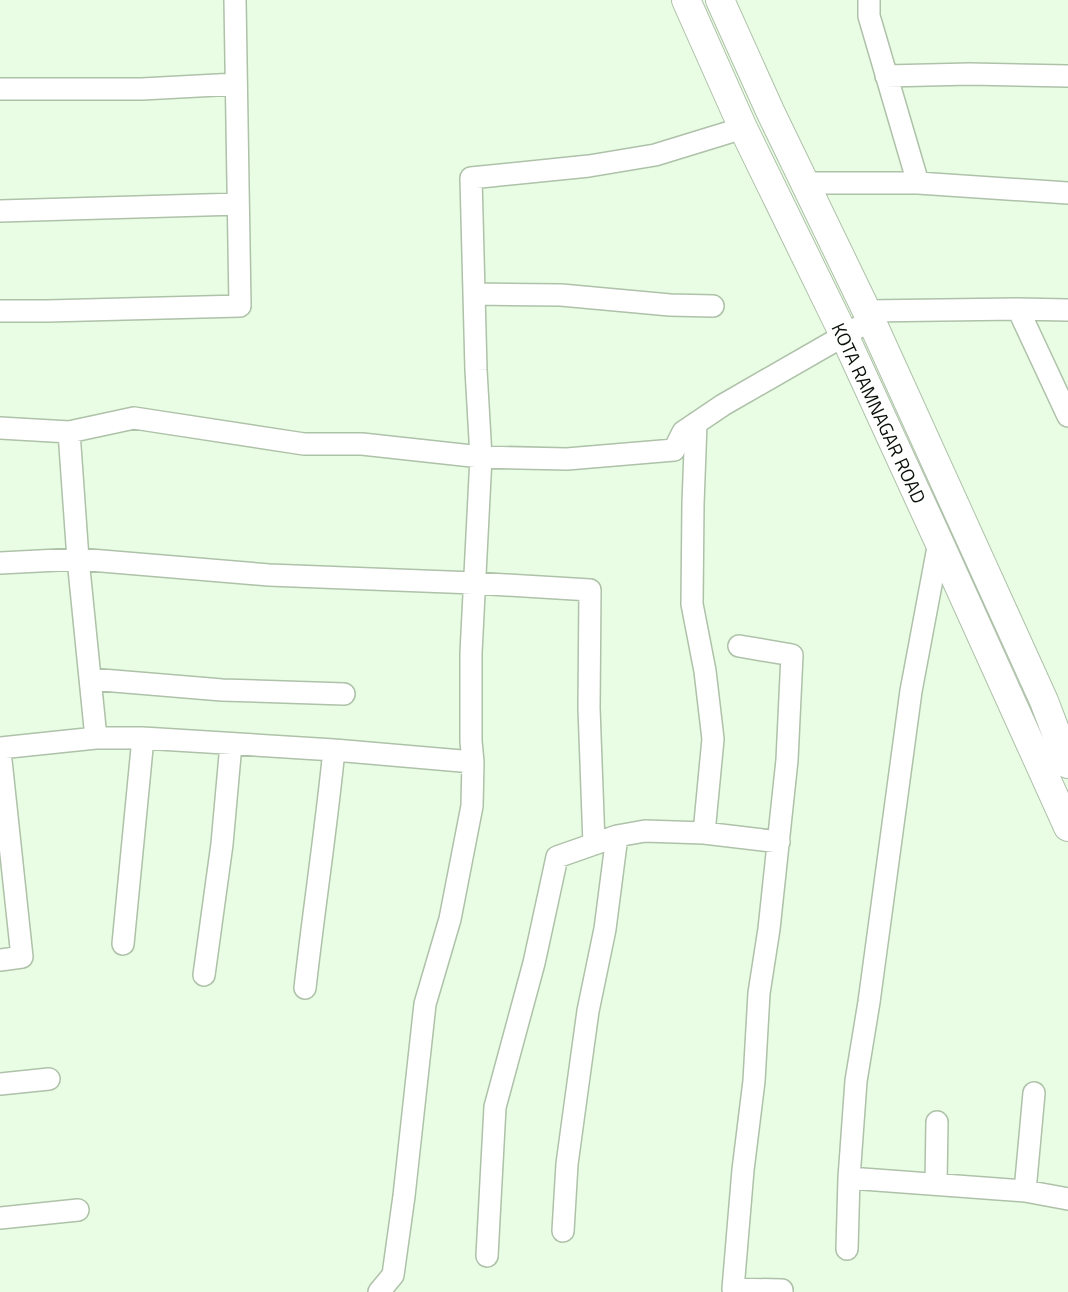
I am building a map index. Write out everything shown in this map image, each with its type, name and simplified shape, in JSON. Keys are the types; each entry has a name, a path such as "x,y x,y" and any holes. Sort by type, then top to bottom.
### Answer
{"street":[{"path":"0,311 48,312 240,306 235,0"},
{"name":"KOTA RAMNAGAR ROAD","path":"686,0 743,128 844,335 1068,828"},
{"path":"720,0 804,183 868,315 1044,701 1068,764"},
{"path":"869,0 869,16 918,183"},
{"path":"886,76 970,74 1068,76"},
{"path":"0,89 142,89 236,84"},
{"path":"379,1292 393,1275 404,1196 425,1004 450,918 472,806 471,652 481,458 476,370 471,178 588,166 655,155 743,128"},
{"path":"804,183 918,183 1068,193"},
{"path":"0,212 238,204"},
{"path":"475,294 561,295 713,306"},
{"path":"1018,309 1068,416"},
{"path":"0,428 69,432 134,418 304,444 362,444 481,458 567,459 674,450 683,432 761,382 844,335 868,315 1018,309 1068,310"},
{"path":"696,423 692,604 705,671 713,739 704,834"},
{"path":"69,432 78,559 96,738"},
{"path":"847,1249 849,1178 856,1081 869,1002 911,691 939,542"},
{"path":"0,563 78,559 269,575 474,582 590,590 589,708 594,844"},
{"path":"739,646 792,656 787,760 760,993 754,1081 733,1289 782,1290 782,1292"},
{"path":"90,679 222,690 344,694"},
{"path":"0,960 22,957 0,750 96,738 143,738 334,750 473,762"},
{"path":"122,944 143,738"},
{"path":"204,975 220,862 231,744"},
{"path":"305,988 326,833 334,750"},
{"path":"487,1256 495,1107 534,964 557,857 617,836 645,831 704,834 779,842"},
{"path":"563,1231 567,1164 576,1098 588,1011 605,928 617,836"},
{"path":"0,1084 49,1079"},
{"path":"1026,1190 1034,1093"},
{"path":"936,1183 937,1122"},
{"path":"849,1178 1026,1190 1068,1199"},
{"path":"0,1218 78,1210"}]}
